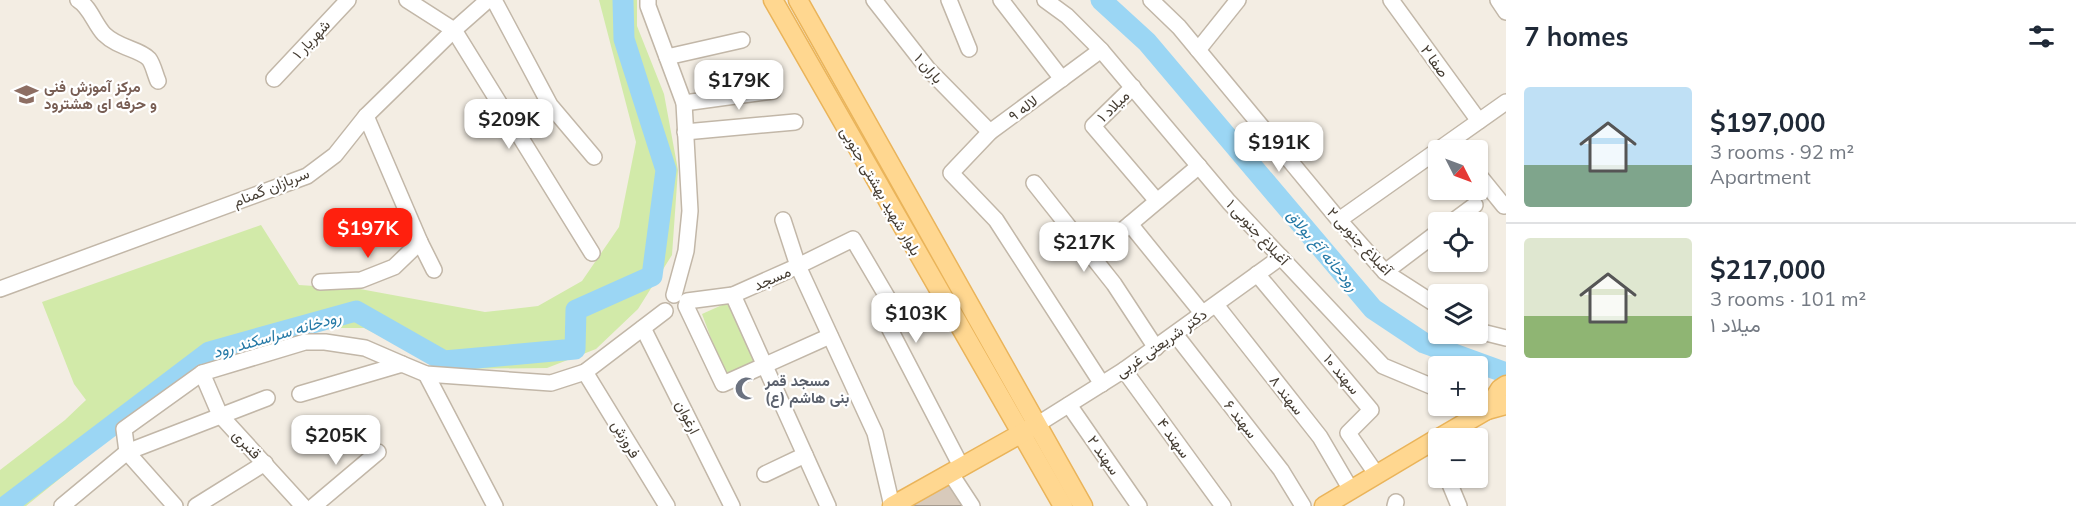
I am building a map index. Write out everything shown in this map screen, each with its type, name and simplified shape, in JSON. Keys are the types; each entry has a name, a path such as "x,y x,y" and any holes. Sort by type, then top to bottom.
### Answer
{"main road":[{"name":"بلوار شهید بهشتی جنوبی","path":"773,0 1063,506"},
{"name":"بلوار شهید بهشتی جنوبی","path":"798,0 1083,506"},
{"path":"1488,403 1504,393"},
{"path":"1456,428 1470,416"},
{"path":"892,506 1038,424"},
{"path":"1324,506 1428,449"}],"street":[{"path":"78,0 104,33 116,44 142,54 150,60 158,81"},
{"name":"شهریار ۱","path":"274,79 348,0"},
{"path":"407,0 454,30 592,253"},
{"name":"سربازان گمنام","path":"0,289 307,176 335,155 366,116 488,0"},
{"path":"494,0 550,105 594,157"},
{"path":"648,0 648,6 684,103 690,211 682,301 723,384 830,336"},
{"name":"باران ۱","path":"874,0 928,69 990,132"},
{"path":"949,0 969,49"},
{"path":"1001,0 1062,79"},
{"name":"آغبلاغ جنوبی ۱","path":"1045,0 1067,15 1101,50 1229,202 1383,366 1428,385"},
{"name":"آغبلاغ جنوبی ۲","path":"1151,0 1179,27 1385,272 1428,300"},
{"path":"1198,50 1238,0"},
{"name":"صفا ۲","path":"1391,0 1479,121"},
{"path":"1498,0 1506,12"},
{"path":"667,57 742,40"},
{"name":"لاله ۹","path":"1101,50 990,132 951,173 996,220 1102,384"},
{"name":"میلاد ۱","path":"1133,87 1093,126 1157,201"},
{"path":"684,103 773,91"},
{"path":"1460,140 1479,121 1506,102"},
{"path":"366,116 434,270"},
{"path":"685,132 795,122"},
{"path":"1339,220 1428,163"},
{"path":"1092,256 1199,166"},
{"path":"1034,183 1114,284 1156,348"},
{"path":"1488,186 1504,206"},
{"path":"1466,212 1475,205"},
{"path":"783,220 798,267 875,433 892,506"},
{"name":"سهند ۸","path":"1130,224 1209,309 1320,437 1351,490"},
{"name":"مسجد","path":"682,301 732,295 798,267 853,238 893,307 882,314 956,471"},
{"path":"1385,272 1428,240"},
{"path":"320,282 362,280 394,267 420,242"},
{"name":"دکتر شریعتی غربی","path":"1038,424 1124,370 1281,257"},
{"name":"سهند ۱۰","path":"1257,274 1371,410 1348,433 1377,475"},
{"path":"732,295 828,506"},
{"path":"175,506 127,452 124,429 202,374 305,342 325,342 365,348 426,374 551,383 585,372 665,311 663,307 665,301 682,301"},
{"name":"ارغوان","path":"643,328 732,506"},
{"name":"سهند ۶","path":"1175,334 1281,470 1303,506"},
{"path":"1488,334 1506,339"},
{"path":"300,394 402,364"},
{"name":"سهند ۴","path":"1124,370 1223,506"},
{"name":"فروزش","path":"585,372 667,506"},
{"name":"قنبری","path":"202,374 220,415 303,506"},
{"path":"426,374 495,506"},
{"path":"62,506 127,452 267,398"},
{"name":"سهند ۲","path":"1069,405 1139,506"},
{"path":"1488,409 1506,415"},
{"path":"314,506 378,452"},
{"path":"765,474 805,455"},
{"path":"196,506 265,464"},
{"path":"956,471 972,506"},
{"path":"1452,488 1459,506"}],"green space":[{"path":"599,0 637,0 637,26 664,94 678,170 672,255 638,309 596,349 547,368 447,369 364,328 319,328 209,358 26,506 0,506 0,470 65,420 86,400 74,384 42,302 261,225 299,285 360,289 485,312 538,306 582,281 619,227 636,142"},
{"path":"731,301 759,366 726,379 702,314"}],"building":[{"path":"948,471 964,496 973,499 977,506 886,506"}],"waterway":[{"name":"رودخانه سراسکند رود","path":"6,506 209,352 356,311 444,361 575,349 576,310 652,276 666,170 624,39 623,0"},
{"name":"رودخانه آغ بولاق","path":"1101,0 1147,42 1373,309 1424,343 1506,373"}],"place":[{"name":"مرکز آموزش فنی و حرفه ای هشترود","path":"26,95"},
{"name":"مسجد قمر بنی هاشم (ع)","path":"747,389"}]}
